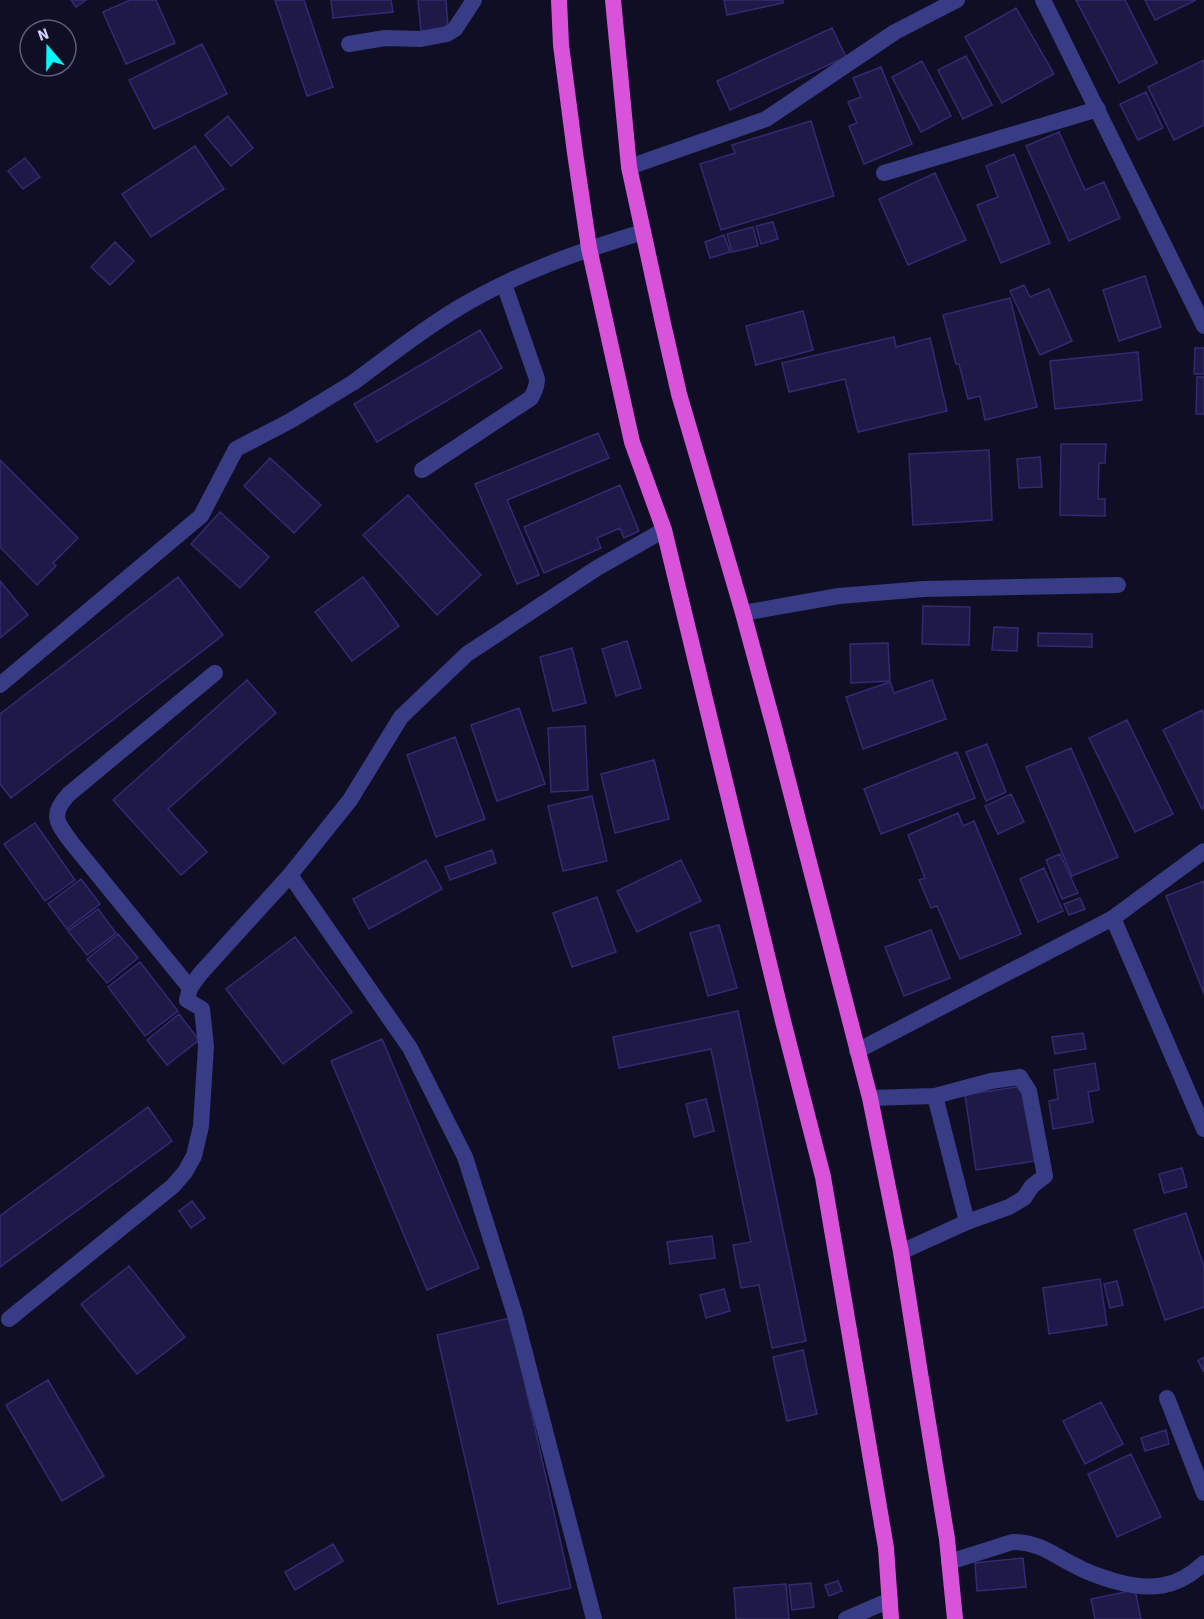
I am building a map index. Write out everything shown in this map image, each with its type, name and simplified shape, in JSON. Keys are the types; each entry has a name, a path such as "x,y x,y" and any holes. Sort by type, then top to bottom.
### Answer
{"highway":[{"path":"559,0 561,45 589,248 632,442 664,530 823,1177 885,1548 891,1619"},
{"path":"613,0 629,167 680,394 743,613 870,1098 901,1252 947,1539 955,1619"}],"street":[{"path":"349,44 385,38 421,39 447,34 455,29 474,0"},
{"path":"629,167 765,119 895,32 957,0"},
{"path":"1043,0 1204,326"},
{"path":"884,173 1098,109"},
{"path":"0,685 201,516 236,450 290,421 354,382 410,340 460,307 504,284 589,248 643,232"},
{"path":"422,470 531,398 535,392 537,379 504,284"},
{"path":"9,1319 173,1186 185,1172 194,1156 201,1126 206,1046 202,1009 187,1000 190,988 290,875 351,800 401,717 467,654 597,568 664,530"},
{"path":"743,613 839,596 914,590 1118,585"},
{"path":"190,988 58,825 57,813 60,804 69,794 214,673"},
{"path":"857,1051 1113,918 1204,851"},
{"path":"290,875 410,1048 465,1157 515,1315 594,1619"},
{"path":"1113,918 1204,1129"},
{"path":"870,1098 935,1096 991,1081 1020,1077 1029,1091 1045,1176 1032,1186 1024,1198 1009,1208 967,1222 901,1252"},
{"path":"935,1096 967,1222"},
{"path":"1167,1398 1204,1493"},
{"path":"949,1562 1012,1542 1020,1542 1052,1552 1091,1573 1144,1587 1162,1587 1170,1584 1191,1574 1204,1563"},
{"path":"846,1619 890,1600"}],"building":[{"path":"71,0 86,0 76,7"},
{"path":"130,0 156,0 175,43 126,64 103,12"},
{"path":"275,0 304,0 333,87 307,96"},
{"path":"331,0 391,0 393,12 333,18"},
{"path":"418,0 446,0 448,28 421,31"},
{"path":"724,0 783,0 783,3 727,15"},
{"path":"1076,0 1125,0 1157,63 1119,83"},
{"path":"1145,0 1196,0 1155,20"},
{"path":"1016,8 1054,74 1002,103 965,37"},
{"path":"832,28 846,57 730,110 717,81"},
{"path":"202,44 227,94 154,129 129,80"},
{"path":"966,56 992,105 963,119 938,70"},
{"path":"1204,60 1204,125 1174,140 1148,87"},
{"path":"922,61 951,116 921,132 892,77"},
{"path":"881,67 912,144 864,164 849,126 857,123 848,102 861,97 853,78"},
{"path":"1146,92 1163,128 1138,140 1120,104"},
{"path":"228,116 253,148 231,166 205,135"},
{"path":"811,121 834,196 721,230 700,164 735,153 732,145"},
{"path":"1059,132 1085,190 1104,182 1120,218 1069,241 1026,146"},
{"path":"195,146 224,189 151,237 122,194"},
{"path":"1014,154 1050,243 1001,263 977,205 998,197 986,166"},
{"path":"25,158 40,177 23,189 8,171"},
{"path":"935,173 966,240 908,265 879,199"},
{"path":"773,222 778,239 761,244 756,226"},
{"path":"753,227 758,246 732,252 727,234"},
{"path":"724,235 730,252 710,258 705,242"},
{"path":"115,242 134,261 110,285 91,267"},
{"path":"1145,276 1161,327 1119,341 1103,290"},
{"path":"1024,285 1030,297 1049,289 1072,341 1040,355 1010,291"},
{"path":"1010,298 1037,407 985,420 980,396 968,399 943,315"},
{"path":"803,311 813,350 756,365 746,326"},
{"path":"480,330 502,368 377,442 354,404"},
{"path":"894,337 896,347 930,338 947,411 858,432 845,379 789,392 782,363"},
{"path":"1195,348 1204,348 1204,374 1194,374"},
{"path":"1138,352 1142,400 1055,409 1050,361"},
{"path":"1197,377 1204,377 1204,414 1196,414"},
{"path":"598,433 609,458 507,500 539,575 517,584 475,484"},
{"path":"1061,444 1106,444 1105,463 1099,463 1098,499 1105,499 1105,516 1060,515"},
{"path":"989,450 992,520 913,525 909,454"},
{"path":"1040,457 1042,487 1019,488 1017,459"},
{"path":"270,458 321,505 294,533 244,486"},
{"path":"0,460 78,538 53,563 56,566 37,585 0,547"},
{"path":"620,485 639,531 624,538 620,528 597,538 601,548 544,573 524,527"},
{"path":"408,495 481,575 437,615 363,535"},
{"path":"220,512 269,557 240,588 191,544"},
{"path":"178,577 223,635 11,798 0,784 0,714"},
{"path":"363,577 399,626 352,661 315,612"},
{"path":"0,581 28,615 0,638"},
{"path":"923,606 970,607 969,645 922,644"},
{"path":"994,627 1018,628 1017,651 992,650"},
{"path":"1038,633 1092,634 1092,647 1038,646"},
{"path":"627,641 641,688 616,696 602,649"},
{"path":"888,643 890,681 851,683 850,644"},
{"path":"572,648 586,703 553,711 540,657"},
{"path":"247,680 276,713 168,809 207,852 181,875 113,800"},
{"path":"932,680 946,719 863,749 846,697 890,682 894,693"},
{"path":"519,708 545,784 497,801 471,725"},
{"path":"1202,710 1204,715 1204,808 1202,809 1163,730"},
{"path":"1127,720 1173,814 1135,832 1089,738"},
{"path":"585,726 588,790 551,792 548,728"},
{"path":"455,737 485,819 436,837 407,755"},
{"path":"987,744 1006,792 986,801 966,752"},
{"path":"1071,748 1118,857 1072,876 1026,767"},
{"path":"957,752 975,798 881,834 864,789"},
{"path":"654,760 669,819 615,833 601,774"},
{"path":"1011,794 1024,822 998,834 985,806"},
{"path":"592,796 607,861 563,871 548,806"},
{"path":"958,813 963,826 974,821 1021,934 960,959 937,906 931,908 919,880 925,878 908,835"},
{"path":"35,823 75,880 45,901 4,844"},
{"path":"492,850 496,863 450,880 445,867"},
{"path":"1060,854 1078,893 1062,899 1046,860"},
{"path":"426,860 442,889 369,929 353,899"},
{"path":"681,860 701,901 637,932 617,891"},
{"path":"1044,868 1063,911 1038,922 1020,879"},
{"path":"81,879 100,904 67,929 48,904"},
{"path":"1204,881 1204,994 1166,896"},
{"path":"597,897 616,952 572,967 553,913"},
{"path":"1080,898 1085,909 1069,915 1064,904"},
{"path":"98,909 116,933 87,955 68,931"},
{"path":"719,925 737,988 708,996 690,933"},
{"path":"931,930 950,978 904,996 885,947"},
{"path":"118,934 138,958 107,983 87,959"},
{"path":"295,937 352,1012 283,1064 226,989"},
{"path":"140,962 178,1011 145,1036 108,987"},
{"path":"738,1011 806,1341 772,1348 759,1285 741,1288 733,1245 751,1242 711,1049 619,1068 613,1037"},
{"path":"179,1014 199,1040 167,1065 147,1040"},
{"path":"1083,1033 1086,1049 1055,1054 1052,1037"},
{"path":"382,1039 479,1268 427,1290 331,1061"},
{"path":"1095,1063 1099,1090 1088,1092 1093,1122 1053,1129 1049,1101 1058,1099 1054,1070"},
{"path":"1023,1086 1035,1161 976,1170 965,1095"},
{"path":"706,1099 714,1131 694,1137 686,1104"},
{"path":"148,1107 172,1141 0,1267 0,1216"},
{"path":"1182,1168 1187,1187 1164,1193 1159,1174"},
{"path":"192,1201 205,1218 191,1228 179,1211"},
{"path":"1186,1213 1204,1267 1204,1307 1165,1320 1134,1230"},
{"path":"712,1236 715,1258 670,1264 667,1242"},
{"path":"129,1266 185,1337 137,1374 81,1304"},
{"path":"1100,1279 1107,1325 1049,1334 1043,1288"},
{"path":"1117,1281 1123,1305 1110,1308 1104,1284"},
{"path":"724,1289 730,1311 706,1318 700,1295"},
{"path":"510,1318 571,1588 498,1604 437,1335"},
{"path":"803,1350 817,1414 787,1421 773,1357"},
{"path":"1204,1357 1204,1372 1198,1361"},
{"path":"48,1380 104,1476 62,1501 6,1405"},
{"path":"1101,1402 1123,1444 1085,1464 1063,1421"},
{"path":"1166,1430 1169,1444 1145,1451 1141,1438"},
{"path":"1131,1454 1161,1517 1117,1537 1088,1474"},
{"path":"333,1544 343,1561 295,1590 285,1572"},
{"path":"1023,1558 1026,1587 977,1591 975,1563"},
{"path":"838,1581 842,1591 829,1596 825,1585"},
{"path":"811,1583 814,1607 792,1610 789,1585"},
{"path":"786,1584 789,1619 736,1619 734,1588"},
{"path":"1135,1590 1141,1619 1095,1619 1091,1599"}]}
